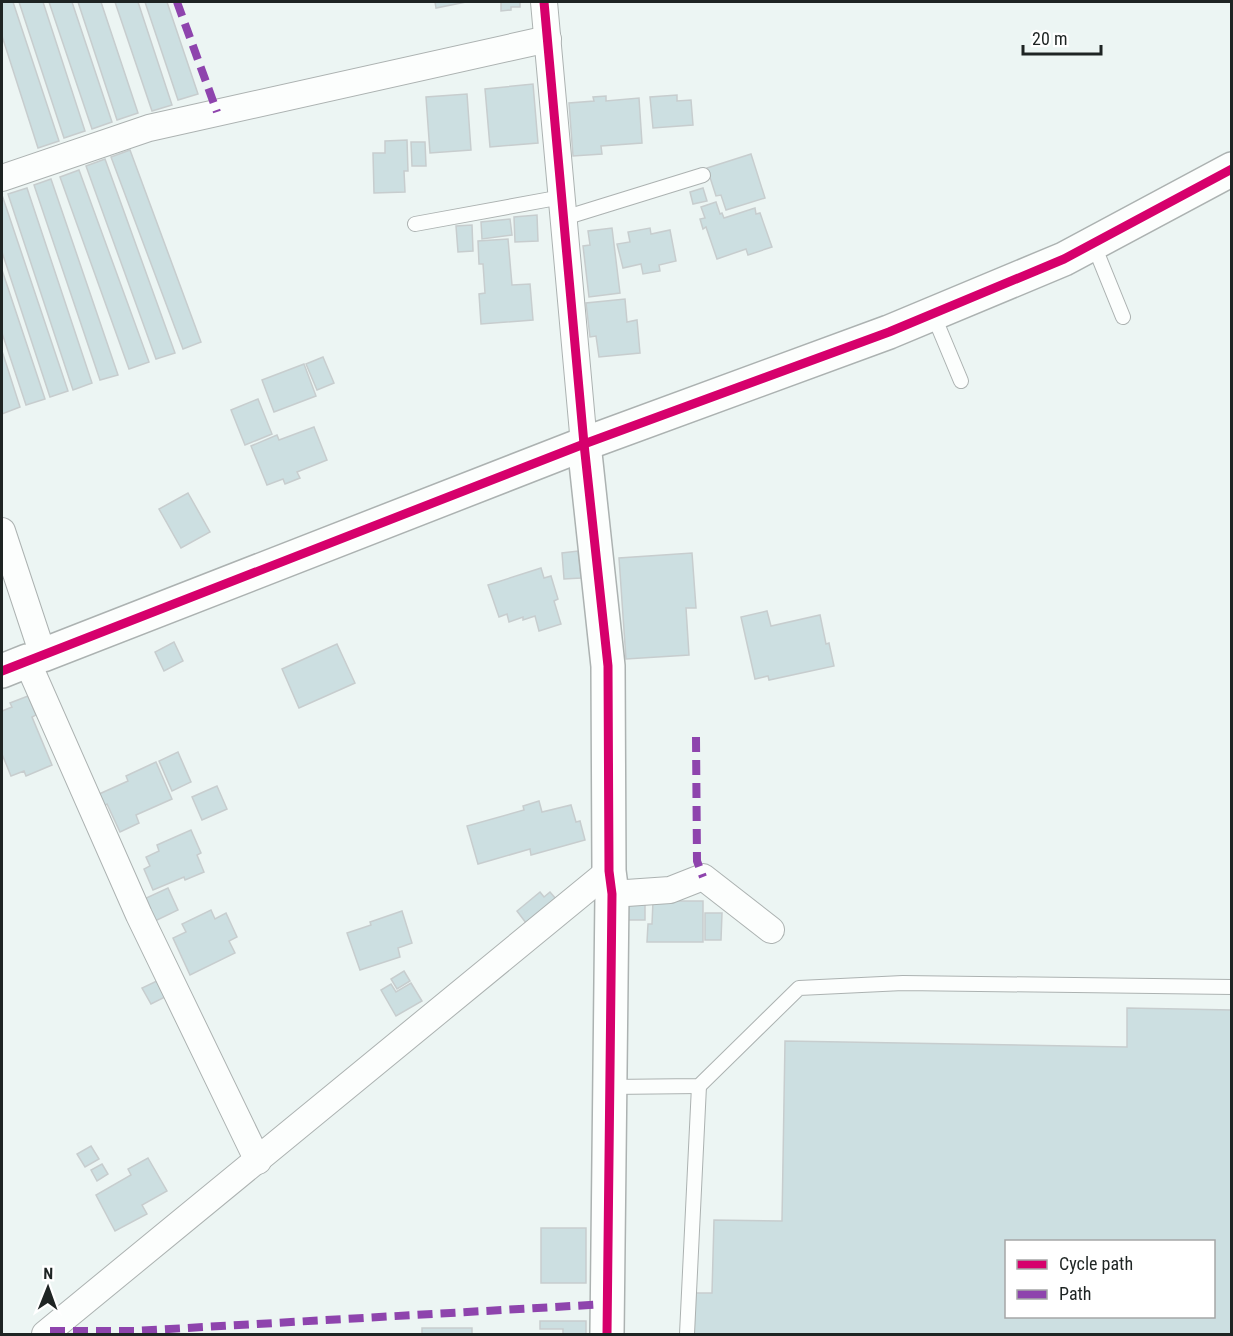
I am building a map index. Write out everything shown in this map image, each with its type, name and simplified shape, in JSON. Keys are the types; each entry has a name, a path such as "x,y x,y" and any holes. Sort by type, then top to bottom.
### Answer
{"street":[{"path":"544,2 584,444 608,666 611,883 607,1335"},
{"path":"2,178 149,128 548,39"},
{"path":"24,662 584,444 889,332 1064,259 1232,169"},
{"path":"2,531 24,662 139,915 258,1161"},
{"path":"45,1335 258,1161 611,883 670,890 703,877 771,930"}],"lane":[{"path":"415,224 563,208 703,175"},
{"path":"1094,243 1123,317"},
{"path":"933,313 961,381"},
{"path":"687,1335 699,1086 799,988 903,983 1232,987"},
{"path":"610,1087 699,1086"}],"building":[{"path":"2,2 13,2 59,141 38,148 2,36"},
{"path":"19,2 43,2 85,131 64,138"},
{"path":"49,2 72,2 112,122 92,129"},
{"path":"78,2 101,2 138,113 117,120"},
{"path":"115,2 138,2 172,105 152,111"},
{"path":"145,2 167,2 198,94 178,100"},
{"path":"435,2 466,2 436,8"},
{"path":"501,2 520,2 520,7 511,7 511,10 501,11"},
{"path":"533,84 538,143 490,147 485,89"},
{"path":"467,94 471,150 430,153 426,97"},
{"path":"677,95 677,101 691,100 693,125 653,128 650,97"},
{"path":"606,96 606,101 639,98 642,143 601,146 602,154 573,156 569,103 594,101 593,97"},
{"path":"407,140 408,171 404,171 405,192 374,193 373,153 385,153 385,141"},
{"path":"411,142 425,142 426,166 412,166"},
{"path":"130,150 201,342 183,349 111,157"},
{"path":"751,154 765,198 726,210 721,195 716,196 707,168"},
{"path":"105,159 175,353 156,359 86,166"},
{"path":"79,170 149,362 129,369 60,177"},
{"path":"51,179 118,375 100,380 34,185"},
{"path":"27,188 92,383 73,390 8,194"},
{"path":"703,188 707,201 693,204 690,192"},
{"path":"2,195 68,391 50,397 2,252"},
{"path":"716,202 724,218 755,208 756,214 760,213 772,247 748,255 746,249 717,259 706,227 703,229 700,219 705,218 701,207"},
{"path":"537,215 538,241 515,242 514,217"},
{"path":"510,219 512,235 482,239 481,222"},
{"path":"472,225 473,251 458,252 456,226"},
{"path":"612,228 620,293 589,297 583,246 590,245 588,231"},
{"path":"650,228 651,234 670,230 676,261 659,265 660,271 643,274 641,264 623,268 617,244 630,242 628,232"},
{"path":"508,239 512,285 530,284 533,320 481,324 479,294 485,293 483,264 479,264 478,241"},
{"path":"2,270 45,399 26,405 2,333"},
{"path":"625,299 627,322 637,320 640,353 599,357 596,336 590,337 586,303"},
{"path":"2,351 20,407 2,414"},
{"path":"323,357 334,383 317,390 306,364"},
{"path":"304,364 316,396 274,412 262,380"},
{"path":"258,399 272,434 245,445 231,410"},
{"path":"314,427 327,460 297,472 300,478 285,484 283,479 267,485 251,446 277,435 279,440"},
{"path":"188,493 210,532 181,548 159,509"},
{"path":"578,551 581,578 564,579 562,553"},
{"path":"692,553 696,608 686,608 689,655 626,659 619,558"},
{"path":"541,568 544,578 551,576 558,599 554,601 561,624 539,631 535,616 509,622 507,614 499,617 488,585"},
{"path":"767,611 771,626 820,615 826,644 829,643 834,666 769,680 768,676 755,679 741,617"},
{"path":"174,642 183,661 164,671 155,652"},
{"path":"337,644 355,683 299,708 282,669"},
{"path":"28,696 36,715 32,717 52,765 26,776 24,771 11,776 2,754 2,711 12,707 10,703"},
{"path":"178,752 191,782 172,791 159,761"},
{"path":"156,762 172,799 136,815 139,823 120,832 107,804 102,807 97,795 128,781 126,776"},
{"path":"217,786 227,809 202,820 192,797"},
{"path":"539,801 542,812 571,805 576,822 580,821 585,840 531,855 530,849 478,864 467,826 524,810 523,806"},
{"path":"191,830 201,853 197,855 204,872 185,880 184,877 153,890 144,869 150,866 146,857 159,851 157,845"},
{"path":"168,888 178,910 155,921 144,899"},
{"path":"540,892 544,897 550,892 556,899 526,923 517,911"},
{"path":"627,900 645,901 645,920 626,920"},
{"path":"653,901 703,901 703,942 647,942 648,924 652,924"},
{"path":"211,910 215,919 226,913 237,937 229,941 235,953 190,975 173,938 186,932 182,924"},
{"path":"402,911 412,943 398,948 400,957 360,970 347,933"},
{"path":"705,913 722,913 721,940 705,940"},
{"path":"404,971 410,981 397,989 391,979"},
{"path":"161,979 169,995 151,1004 142,988"},
{"path":"411,983 422,1001 396,1016 381,990 391,984 396,992"},
{"path":"1127,1008 1232,1010 1232,1334 690,1334 690,1293 712,1293 714,1220 782,1221 785,1041 1127,1047"},
{"path":"91,1146 99,1159 85,1167 77,1154"},
{"path":"148,1158 167,1191 142,1205 147,1214 115,1231 96,1195 131,1175 128,1169"},
{"path":"102,1164 108,1174 97,1181 91,1170"},
{"path":"541,1228 586,1228 586,1283 541,1283"},
{"path":"540,1321 586,1321 586,1334 563,1334 563,1329 540,1329"},
{"path":"422,1328 472,1328 472,1334 422,1334"}],"marked path":[{"path":"177,2 217,112"},
{"path":"696,737 697,861 703,877"},
{"path":"50,1331 134,1331 607,1304"}],"cycle path":[{"path":"544,2 584,444 608,666 609,871 612,894 607,1334"},
{"path":"2,671 584,444 889,332 1064,259 1232,169"}]}
